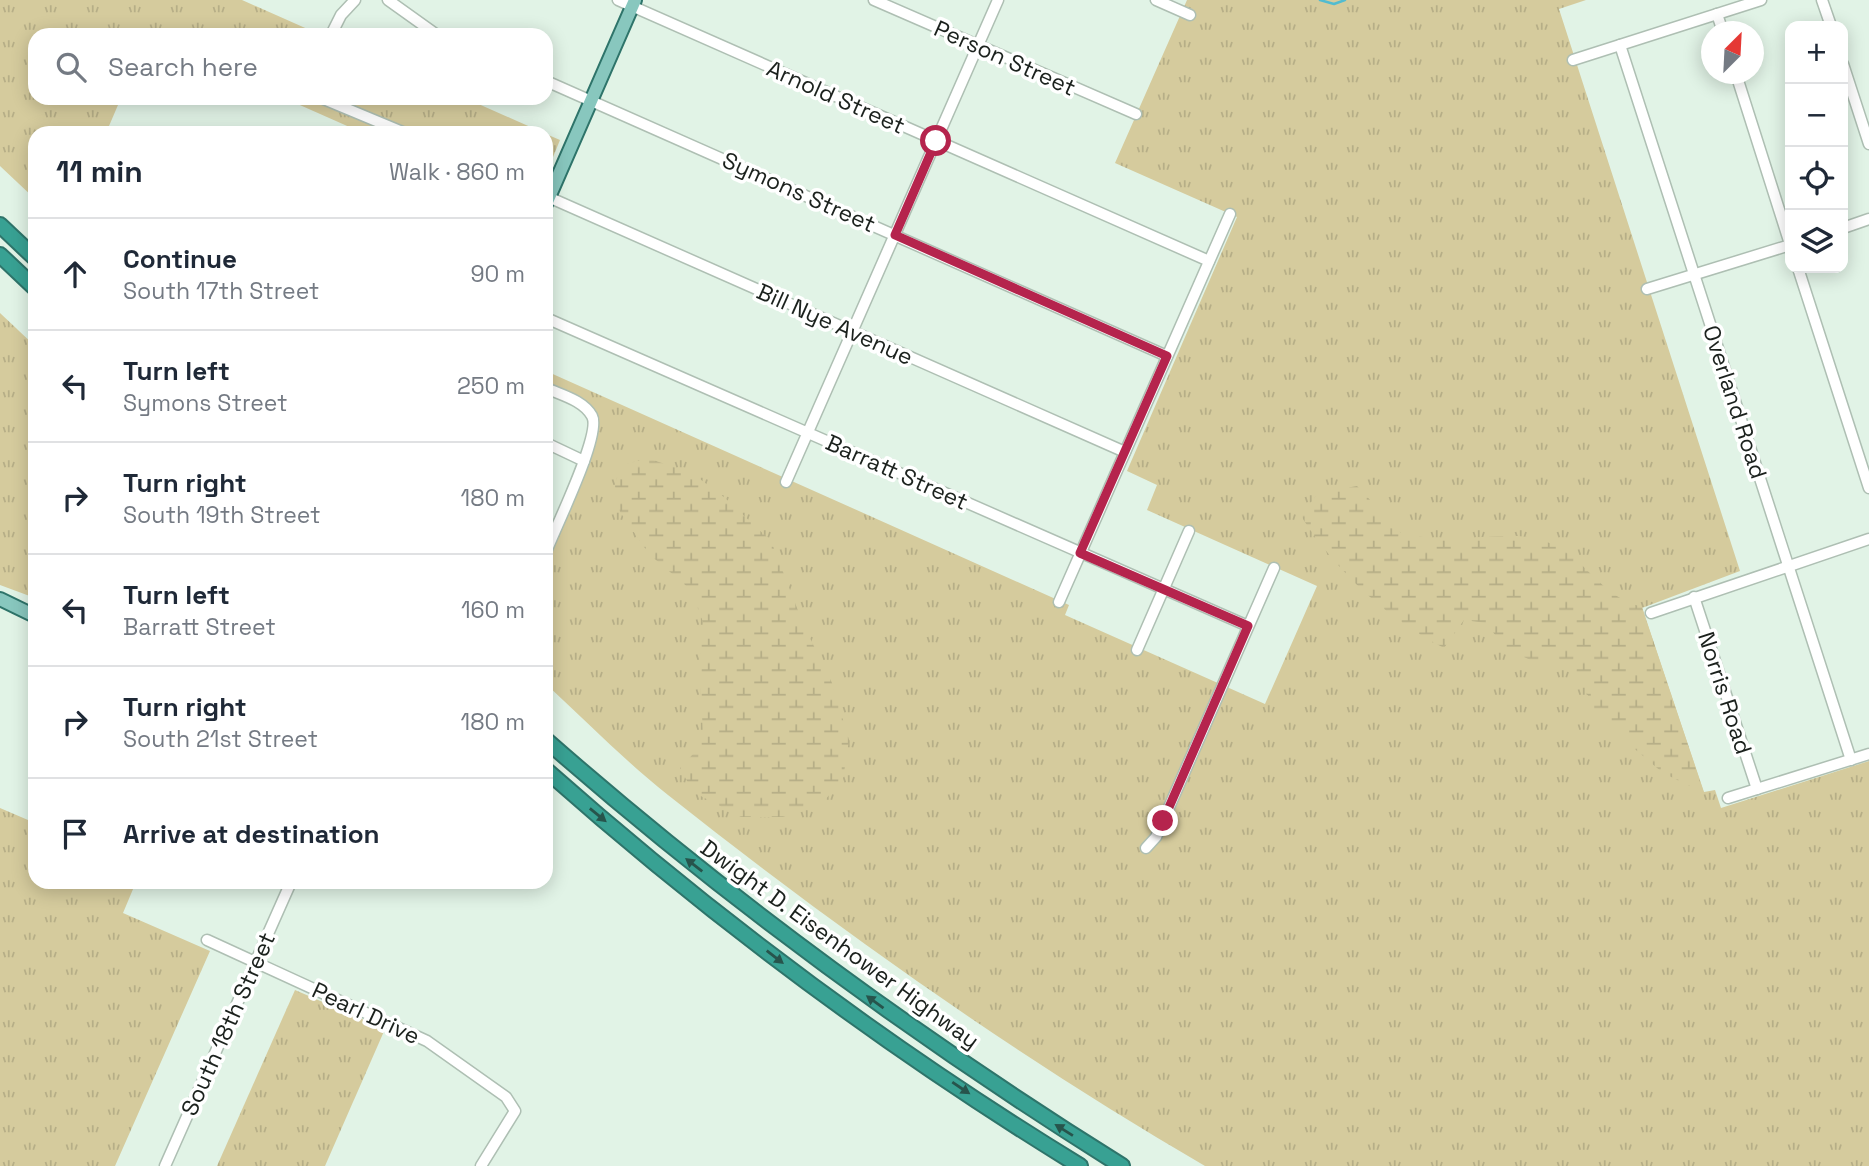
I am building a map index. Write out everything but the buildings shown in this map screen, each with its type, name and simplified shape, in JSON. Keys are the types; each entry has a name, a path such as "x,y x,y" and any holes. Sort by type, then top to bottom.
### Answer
{"highway":[{"path":"0,225 28,251"},
{"path":"0,255 28,281"},
{"name":"Dwight D. Eisenhower Highway","path":"553,746 663,841 911,1029 1122,1166"},
{"name":"Dwight D. Eisenhower Highway","path":"553,777 784,964 901,1048 1080,1166"}],"main road":[{"path":"553,186 634,3"},
{"path":"0,599 28,613"}],"street":[{"path":"334,28 341,15 355,0"},
{"path":"388,0 427,28"},
{"name":"Arnold Street","path":"618,0 634,3 936,141 1209,261"},
{"name":"Person Street","path":"874,0 1136,114"},
{"path":"786,482 998,0"},
{"path":"1156,0 1190,15"},
{"path":"1573,60 1761,0"},
{"path":"1822,0 1828,21"},
{"path":"1717,14 1719,21"},
{"name":"Overland Road","path":"1620,45 1851,760"},
{"path":"1848,79 1869,144"},
{"path":"1739,84 1785,228"},
{"name":"Symons Street","path":"553,85 1167,356"},
{"path":"338,105 388,126"},
{"name":"Bill Nye Avenue","path":"553,202 1125,452"},
{"path":"1059,602 1230,215"},
{"path":"1848,226 1869,219"},
{"path":"1647,289 1785,246"},
{"path":"1800,273 1869,488"},
{"name":"Barratt Street","path":"553,321 1248,626"},
{"path":"553,391 579,403 592,416 594,433 553,534"},
{"path":"553,446 584,461"},
{"path":"1137,650 1189,531"},
{"path":"1651,613 1869,538"},
{"path":"1146,848 1159,829 1274,568"},
{"name":"Norris Road","path":"1694,597 1757,789"},
{"path":"1728,798 1869,754"},
{"name":"South 18th Street","path":"165,1166 288,889"},
{"name":"Pearl Drive","path":"206,940 427,1041 514,1105 512,1116 481,1166"}],"green space":[{"path":"0,0 242,0 305,28 28,28 28,105 118,105 109,126 28,126 28,192 0,166"},
{"path":"1187,0 1586,0 1559,9 1740,571 1642,608 1704,792 1715,790 1721,808 1869,761 1869,1166 1205,1166 998,1036 797,895 652,782 553,691 553,536 591,446 586,409 553,394 553,374 1069,605 1065,615 1265,704 1317,586 1147,510 1157,485 1127,471 1237,217 1115,163"},
{"path":"300,105 481,105 528,126 347,126"},
{"path":"553,137 560,140 553,157"},
{"path":"0,313 28,339 28,595 0,585"},
{"path":"647,458 692,473 725,498 771,541 804,626 832,683 849,740 843,779 825,800 783,817 741,817 693,792 680,768 695,752 703,732 699,666 703,622 691,590 649,554 620,512 615,486 620,466"},
{"path":"1357,486 1403,535 1451,539 1511,536 1535,538 1560,548 1614,594 1642,607 1704,793 1663,773 1596,716 1581,678 1556,656 1539,664 1505,648 1486,623 1464,620 1444,648 1402,623 1383,608 1346,574 1301,516 1318,493"},
{"path":"0,808 28,820 28,889 133,889 123,913 210,951 115,1166 0,1166"},
{"path":"295,990 385,1029 325,1166 217,1166"}],"waterway":[{"path":"1320,0 1334,4 1345,0"}],"route":[{"path":"936,141 895,235 1167,356 1080,553 1248,626 1163,821"}]}
